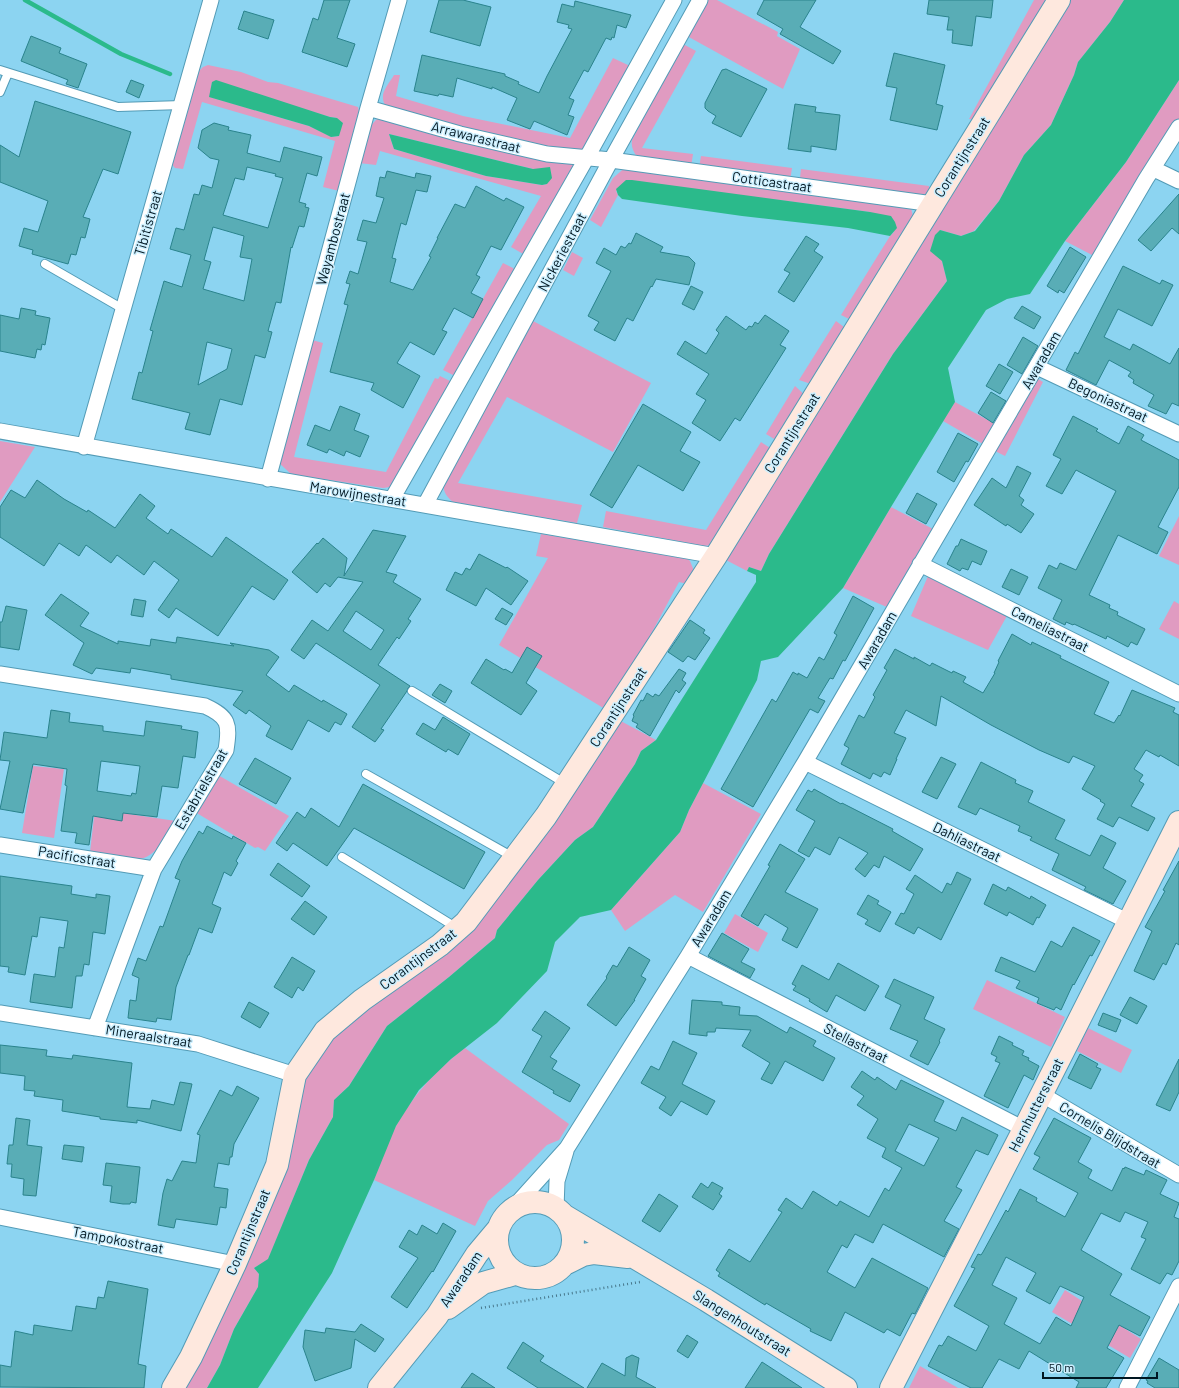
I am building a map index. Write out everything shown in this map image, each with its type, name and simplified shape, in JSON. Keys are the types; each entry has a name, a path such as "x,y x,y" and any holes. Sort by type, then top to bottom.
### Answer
{"street":[{"name":"Tibitistraat","path":"84,446 211,0"},
{"name":"Wayambostraat","path":"268,479 368,108 399,0"},
{"name":"Nickeriestraat","path":"392,499 586,159 674,0"},
{"name":"Nickeriestraat","path":"425,505 611,160 700,0"},
{"name":"Corantijnstraat","path":"173,1388 191,1357 235,1264 277,1165 295,1074 325,1031 362,1000 440,945 466,922 546,816 716,556 1059,0"},
{"name":"Arrawarastraat","path":"368,108 460,134 547,154 586,159 611,160"},
{"name":"Awaradam","path":"511,1210 567,1148 688,956 805,762 1146,179 1154,169 1179,127"},
{"name":"Cotticastraat","path":"611,160 933,204"},
{"path":"1154,169 1179,181"},
{"name":"Begoniastraat","path":"1037,366 1179,434"},
{"name":"Marowijnestraat","path":"0,431 716,556"},
{"name":"Cameliastraat","path":"920,564 1179,694"},
{"name":"Estabrielstraat","path":"0,674 205,706 218,712 227,723 228,736 226,750 154,869 95,1028"},
{"name":"Dahliastraat","path":"805,762 1129,922"},
{"name":"Hernhutterstraat","path":"892,1388 1179,822"},
{"name":"Pacificstraat","path":"0,845 154,869"},
{"name":"Stellastraat","path":"688,956 1024,1129"},
{"name":"Mineraalstraat","path":"0,1013 198,1044 295,1074"},
{"name":"Cornelis Blijdstraat","path":"1042,1094 1179,1175"},
{"name":"Awaradam","path":"560,1212 557,1181 567,1148"},
{"path":"533,1202 545,1203 560,1212 571,1226 574,1239 572,1251 567,1262 559,1271 549,1277 538,1279 526,1278 516,1274 506,1266 499,1254 496,1242 498,1229 503,1219 511,1210 521,1204 533,1202"},
{"name":"Slangenhoutstraat","path":"560,1212 719,1308 846,1388"},
{"name":"Tampokostraat","path":"0,1217 235,1264"},
{"name":"Awaradam","path":"437,1316 477,1254 498,1229"},
{"name":"Slangenhoutstraat","path":"567,1262 583,1255 594,1253 637,1259"},
{"name":"Awaradam","path":"437,1316 483,1283 516,1274"},
{"path":"1127,1388 1179,1286"},
{"path":"379,1388 437,1316"}],"lane":[{"path":"0,92 4,71 118,107 182,105"},
{"path":"45,264 123,309"},
{"path":"412,691 567,784"},
{"path":"366,774 514,858"},
{"path":"342,857 458,929"}],"path":[{"path":"476,1309 668,1277"}],"shaded area":[{"path":"707,0 717,0 778,32 777,36 800,49 783,89 687,36"},
{"path":"1034,0 1053,0 979,120 969,119"},
{"path":"1066,0 1124,0 1110,22 1078,62 1074,75 1051,125 1024,155 999,201 974,231 961,236 940,230 942,261 947,281 893,354 769,554 761,571 749,567 747,571 724,559"},
{"path":"1124,0 1179,0 1179,80 1126,162 1065,241 1030,294 1007,299 986,310 948,368 955,402 843,588 778,657 761,661 757,680 689,810 680,832 611,910 580,917 555,942 547,971 497,1023 451,1059 419,1090 396,1126 374,1180 332,1273 258,1388 207,1388 220,1365 234,1329 258,1287 259,1274 254,1268 268,1259 309,1160 333,1117 334,1100 349,1086 387,1026 495,938 497,930 538,880 575,840 593,827 635,764 641,751 656,740 756,582 756,575 747,571 749,567 761,571 769,554 893,354 947,281 942,261 930,251 935,235 940,230 961,236 975,231 999,201 1024,155 1051,125 1074,75 1078,62 1110,22"},
{"path":"683,44 696,51 642,148 693,154 691,167 637,157 633,151 632,145 632,140"},
{"path":"613,58 630,66 586,147 572,155 386,107 383,98 384,91 394,75 400,75 396,96 463,116 570,138"},
{"path":"208,65 241,72 268,82 278,83 358,107 360,117 339,191 323,187 335,141 202,102 183,169 175,168 171,163 197,73 203,67","holes":["212,82 337,118 339,136 332,137 309,126 210,97"]},
{"path":"216,80 337,118 343,123 339,136 331,137 309,126 209,97 212,82"},
{"path":"1179,80 1179,119 1154,164 1094,256 1065,241 1126,162"},
{"path":"380,117 573,163 574,167 525,255 511,247 541,196 380,151 376,165 359,163 368,131","holes":["389,134 533,169 547,184 542,185 486,176 394,149"]},
{"path":"389,134 533,169 550,167 552,178 547,184 542,185 486,176 394,149"},
{"path":"701,156 792,168 790,181 699,168"},
{"path":"627,166 911,208 914,221 853,321 841,315 890,236 894,232 870,212 771,199 616,191 618,195 601,227 590,220 613,178"},
{"path":"801,169 929,186 929,194 918,198 803,182 800,178"},
{"path":"626,180 870,212 891,216 897,228 890,236 848,228 742,216 622,199 618,195 616,189"},
{"path":"572,252 583,258 574,276 563,270"},
{"path":"503,263 517,270 457,377 443,370"},
{"path":"533,321 651,383 613,452 507,397 458,483 582,505 577,523 453,502 446,495 443,488 443,485 493,390"},
{"path":"836,321 848,330 814,385 799,380"},
{"path":"312,340 323,343 294,457 386,472 435,378 438,379 440,376 452,382 395,484 390,487 383,488 296,475 290,473 279,463"},
{"path":"1035,377 1043,382 1005,456 995,451"},
{"path":"795,386 807,397 779,442 766,434"},
{"path":"955,402 995,424 983,444 943,421"},
{"path":"0,441 35,447 0,502"},
{"path":"761,442 775,451 711,545 704,546 603,527 606,511 706,530"},
{"path":"891,507 933,529 889,608 843,588"},
{"path":"1179,516 1179,565 1159,556"},
{"path":"541,534 687,558 690,561 694,571 687,584 679,582 644,647 605,709 499,645 548,558 536,556"},
{"path":"928,576 1008,614 988,650 911,616"},
{"path":"1174,601 1179,604 1179,639 1159,629"},
{"path":"617,719 656,740 641,751 635,764 593,827 575,840 538,880 497,930 495,938 387,1026 349,1086 334,1100 333,1117 309,1160 268,1260 254,1268 259,1274 258,1287 234,1329 220,1365 207,1388 180,1388 305,1074 336,1029 433,959"},
{"path":"33,766 64,769 54,838 22,833"},
{"path":"218,775 289,816 265,851 258,847 255,848 195,812"},
{"path":"703,783 761,814 703,912 675,895 625,931 611,910 680,832 689,810"},
{"path":"95,809 176,821 155,851 144,858 137,859 90,852"},
{"path":"735,914 768,933 758,952 724,933"},
{"path":"987,980 1065,1017 1051,1047 973,1009"},
{"path":"1088,1028 1132,1050 1121,1073 1077,1051"},
{"path":"465,1048 569,1124 559,1140 547,1145 512,1180 488,1201 475,1226 374,1180 393,1132 410,1104 426,1083"},
{"path":"1065,1290 1141,1339 1130,1358 1052,1312"},
{"path":"920,1366 958,1388 909,1388"}],"building":[{"path":"324,0 350,0 337,38 355,44 347,67 302,52 313,18 318,20"},
{"path":"439,0 463,0 491,7 480,46 430,32"},
{"path":"764,0 816,0 800,27 841,51 833,64 780,34 783,29 757,14"},
{"path":"929,0 993,0 991,18 976,16 972,46 952,43 953,30 947,30 949,17 927,14"},
{"path":"575,1 631,15 626,28 617,25 614,38 612,37 611,40 606,38 588,72 584,70 569,98 574,100 568,115 574,117 567,135 534,121 530,129 507,120 517,98 492,87 492,89 457,78 453,97 439,94 438,96 414,91 422,55 505,74 505,76 519,82 518,84 539,93 572,29 568,28 569,25 557,22 562,4 574,7"},
{"path":"244,11 274,20 268,39 238,29"},
{"path":"31,36 61,48 59,53 87,64 78,88 66,84 68,80 21,61"},
{"path":"894,53 945,65 936,104 943,106 937,130 890,120 897,88 886,86"},
{"path":"726,69 767,89 741,137 712,123 716,116 705,108 705,103 722,70"},
{"path":"131,80 144,85 139,98 126,92"},
{"path":"35,101 131,132 118,174 103,169 83,217 90,219 85,238 81,237 76,255 71,254 68,264 32,254 33,250 19,246 24,228 38,232 48,201 0,182 0,145 19,157"},
{"path":"795,104 816,107 815,112 840,115 836,150 811,146 811,152 788,149"},
{"path":"214,123 229,127 228,130 251,135 247,153 280,162 284,147 322,157 317,176 307,173 299,202 306,204 305,207 309,208 304,227 299,226 292,248 291,247 281,303 276,302 268,331 272,332 265,358 255,355 242,405 220,399 210,435 185,429 190,413 132,399 139,372 142,373 153,331 150,330 164,281 182,287 191,255 170,249 176,228 184,230 194,194 199,195 202,185 212,188 219,160 210,158 198,148 202,130","holes":["247,167 276,174 275,176 283,178 268,228 223,215 235,178 244,180","213,227 244,236 240,257 252,259 244,301 203,289 211,262 204,260","207,342 232,349 227,369 198,385"]},
{"path":"387,171 415,178 416,173 431,176 427,192 416,190 406,225 401,223 392,258 396,259 390,282 413,290 431,257 429,256 437,238 455,204 465,208 476,186 504,201 506,198 524,207 501,250 491,246 476,275 480,277 471,293 483,299 473,318 454,308 442,330 447,332 434,355 410,342 397,363 420,376 403,408 371,390 374,383 330,372 348,305 344,304 350,284 346,283 350,271 358,274 367,242 357,240 363,220 376,223 384,198 376,196 380,177 385,178"},
{"path":"1179,194 1179,234 1172,228 1151,251 1138,240"},
{"path":"636,233 663,247 660,252 689,257 695,263 689,285 656,279 633,321 627,318 615,341 594,330 599,322 588,316 611,271 596,263 604,248 616,255 621,246 625,248 629,243 631,244"},
{"path":"806,236 819,244 814,251 823,257 794,302 778,292 790,273 784,270"},
{"path":"1070,247 1086,257 1064,293 1059,290 1058,293 1047,286"},
{"path":"1123,266 1160,284 1162,280 1173,285 1152,326 1118,309 1104,337 1130,350 1133,344 1170,364 1179,348 1179,406 1172,403 1166,414 1148,406 1154,395 1133,383 1134,380 1128,376 1131,372 1109,360 1096,385 1066,370 1075,352 1078,354"},
{"path":"691,286 703,292 694,310 682,304"},
{"path":"1022,306 1041,317 1034,329 1014,318"},
{"path":"21,308 36,311 35,315 50,318 45,345 42,344 41,350 37,349 35,358 0,351 0,315 19,319"},
{"path":"765,315 789,331 780,345 786,348 740,421 735,418 720,441 692,423 706,400 696,394 709,374 677,354 685,341 706,354 719,333 716,330 726,316 746,330 749,326 752,327 755,322 758,324"},
{"path":"1023,337 1038,346 1022,374 1007,365"},
{"path":"999,364 1013,372 1000,394 986,386"},
{"path":"991,392 1006,401 993,423 978,413"},
{"path":"643,404 691,432 680,451 700,462 683,491 638,465 612,508 590,495"},
{"path":"340,406 360,414 354,430 369,436 360,457 346,451 344,456 329,449 327,453 307,445 315,425 330,431"},
{"path":"1073,416 1098,429 1096,431 1119,444 1128,426 1144,435 1141,440 1179,460 1179,487 1158,527 1168,532 1157,554 1118,535 1089,595 1110,605 1109,608 1118,612 1117,615 1145,629 1137,645 1131,642 1128,647 1107,636 1106,639 1074,624 1073,625 1066,622 1065,625 1053,619 1062,600 1038,588 1049,565 1057,569 1060,563 1076,570 1116,491 1076,470 1062,494 1046,486 1061,459 1053,455"},
{"path":"958,433 978,444 954,482 937,472"},
{"path":"1017,466 1031,473 1019,496 1024,500 1021,505 1034,514 1021,533 1007,524 1006,526 974,505 992,478 1006,488"},
{"path":"37,480 64,499 87,512 88,510 115,528 140,494 155,506 146,518 168,534 171,529 212,557 226,537 288,580 274,600 252,586 218,636 176,608 169,618 158,610 179,580 154,561 144,575 117,555 111,563 86,545 79,556 59,543 44,566 0,537 0,507 11,490 25,498"},
{"path":"917,493 937,504 926,524 906,513"},
{"path":"373,530 406,536 386,572 397,575 393,582 421,599 408,619 411,621 399,639 397,637 378,665 410,686 381,729 384,730 375,742 352,727 380,685 316,643 304,659 291,650 312,620 328,631 363,582 338,577 330,587 325,583 317,593 292,572 323,538 347,558 344,576","holes":["356,611 384,630 371,650 343,631"]},
{"path":"961,539 987,551 981,565 972,561 968,570 962,568 960,571 947,564"},
{"path":"479,554 506,568 507,567 528,581 511,605 486,588 476,606 446,590 455,572 462,575 466,568 470,570"},
{"path":"1011,569 1028,577 1019,595 1002,587"},
{"path":"61,594 89,613 80,626 118,644 118,641 150,646 151,639 176,643 177,637 234,646 230,643 269,650 279,657 266,675 289,692 294,685 322,702 323,700 347,714 341,725 335,722 329,732 308,720 292,750 266,736 271,726 249,710 246,714 233,705 243,691 171,679 171,675 131,668 130,673 96,668 92,674 73,665 84,643 45,615"},
{"path":"853,596 874,608 845,661 843,660 833,679 830,678 818,698 825,701 818,713 810,709 753,807 721,789 772,699 776,702 793,672 807,678 819,657 824,660 837,635 834,633"},
{"path":"134,599 146,601 143,617 131,615"},
{"path":"6,606 27,610 19,650 0,647 0,622 2,622"},
{"path":"502,608 513,614 506,625 495,619"},
{"path":"690,620 705,630 703,633 710,638 695,660 688,656 683,662 668,652"},
{"path":"1012,634 1031,645 1032,642 1061,656 1060,658 1109,682 1094,714 1114,723 1119,715 1120,716 1132,690 1175,708 1173,712 1179,715 1179,766 1160,755 1159,757 1146,750 1134,769 1143,775 1139,781 1144,784 1131,806 1155,818 1148,831 1119,817 1113,827 1097,819 1105,804 1082,789 1095,766 1073,756 1069,763 1039,750 991,725 941,696 936,726 906,710 894,733 906,738 890,775 884,772 881,777 873,773 870,779 841,764 849,748 844,745 859,715 864,718 875,697 873,695 887,670 884,668 895,649 930,666 932,663 952,673 953,671 966,677 963,682 983,693 995,673 999,662 998,661"},
{"path":"527,647 542,656 526,683 537,691 521,715 471,683 486,659 512,673"},
{"path":"679,669 686,673 682,680 686,683 679,693 676,690 650,736 636,727 638,724 632,721 633,715 641,700 643,701 647,693 653,697 655,694 659,696"},
{"path":"440,684 452,691 445,703 432,695"},
{"path":"51,710 70,713 69,722 103,726 103,731 144,736 146,721 182,726 181,729 198,732 195,758 183,756 178,788 162,786 157,817 123,813 122,821 93,816 89,845 75,843 77,833 61,831 67,786 65,785 67,769 33,764 23,813 0,809 10,761 0,760 4,732 47,738","holes":["101,761 140,766 136,794 132,793 131,796 97,791"]},
{"path":"443,717 470,734 458,755 448,749 446,752 416,734 423,723 435,730"},
{"path":"941,757 956,764 937,799 922,792"},
{"path":"255,758 291,778 276,804 239,784"},
{"path":"981,762 1016,780 1015,783 1033,791 1028,802 1065,820 1055,839 1090,856 1101,835 1116,843 1103,868 1126,881 1113,904 1084,890 1086,887 1052,870 1059,854 1030,840 1032,837 1018,831 1020,826 980,808 976,815 958,807"},
{"path":"363,784 485,852 464,889 354,828 327,866 293,843 287,851 276,843 297,812 305,818 311,808 339,827"},
{"path":"814,789 893,829 892,831 923,849 910,871 884,856 879,868 874,865 865,877 855,869 868,853 839,837 830,855 815,847 809,857 798,851 815,821 796,810 808,790 812,792"},
{"path":"207,826 232,839 233,836 246,843 236,861 238,863 231,876 224,872 212,904 221,908 212,933 199,928 176,987 171,1020 157,1018 156,1022 128,1018 130,1000 136,1001 139,978 132,975 138,958 146,961 160,926 163,927 180,880 175,878 182,861 199,831 203,834"},
{"path":"780,844 805,859 785,892 818,909 797,948 782,940 788,928 765,914 758,926 741,916 770,866 768,865"},
{"path":"1179,861 1179,945 1176,943 1166,965 1163,963 1154,980 1134,971 1152,931 1145,927 1165,891 1163,890"},
{"path":"278,863 310,886 302,897 270,875"},
{"path":"957,872 971,879 941,940 918,927 914,934 895,924 901,913 904,914 914,894 906,889 915,875 942,893 947,883 951,885"},
{"path":"0,876 72,886 71,894 96,898 96,894 110,896 105,934 93,932 89,965 84,964 82,976 76,976 72,1008 30,1002 34,974 55,977 59,947 64,948 68,921 40,917 37,937 32,936 25,975 8,972 9,967 0,966"},
{"path":"993,884 1006,891 1008,887 1030,899 1031,896 1046,905 1039,918 1037,917 1033,925 1009,912 1007,916 984,904"},
{"path":"868,895 879,901 877,904 891,912 880,932 865,924 868,920 857,914"},
{"path":"305,901 327,917 314,935 291,919"},
{"path":"1073,927 1100,941 1092,956 1090,955 1074,985 1073,984 1061,1010 1056,1007 1054,1010 1037,1003 1039,998 1016,988 1020,981 995,971 1001,957 1035,972 1051,941 1062,947"},
{"path":"722,933 749,949 741,962 755,969 750,978 708,956"},
{"path":"629,947 650,960 641,976 646,979 635,1000 616,1026 587,1005 607,978 606,977 613,965 617,967"},
{"path":"292,957 315,971 303,991 298,987 292,998 274,987"},
{"path":"838,963 879,986 865,1011 836,995 827,1012 809,1001 810,999 793,990 796,986 792,984 802,965 829,980"},
{"path":"894,979 934,997 924,1019 945,1029 928,1065 910,1056 918,1041 890,1029 901,1005 885,997"},
{"path":"1130,997 1147,1006 1137,1024 1120,1015"},
{"path":"692,1000 722,1002 722,1005 740,1007 739,1015 757,1016 787,1033 790,1027 816,1041 813,1046 835,1058 823,1081 785,1061 772,1084 761,1079 770,1063 742,1046 751,1030 716,1028 715,1032 707,1032 707,1036 689,1034"},
{"path":"249,1002 269,1013 260,1028 241,1017"},
{"path":"545,1011 570,1028 550,1057 557,1061 552,1069 580,1085 570,1102 553,1093 554,1091 522,1072 542,1036 532,1030"},
{"path":"1103,1013 1121,1020 1116,1032 1098,1025"},
{"path":"999,1036 1013,1043 1012,1045 1024,1051 1022,1055 1029,1058 1028,1060 1039,1066 1033,1080 1024,1075 1008,1108 984,1096 1000,1063 995,1061 997,1057 991,1054"},
{"path":"673,1041 697,1053 682,1084 715,1101 707,1115 681,1101 671,1116 659,1108 666,1097 641,1083 651,1066 659,1070"},
{"path":"0,1045 47,1050 46,1056 72,1059 73,1055 132,1063 127,1107 150,1109 152,1100 174,1105 180,1082 192,1084 181,1131 137,1120 137,1123 100,1119 100,1117 62,1111 63,1100 34,1096 35,1091 24,1090 25,1076 0,1073"},
{"path":"1080,1054 1098,1064 1096,1067 1101,1069 1091,1089 1068,1078"},
{"path":"1179,1059 1179,1092 1170,1111 1156,1105"},
{"path":"862,1071 875,1080 877,1077 896,1090 901,1080 944,1101 934,1121 956,1131 962,1117 998,1135 988,1155 976,1150 956,1187 962,1190 944,1221 959,1229 944,1257 883,1224 873,1243 855,1234 847,1248 842,1245 827,1272 855,1288 872,1258 928,1288 915,1314 912,1313 900,1336 887,1329 884,1333 845,1312 831,1341 810,1331 811,1329 766,1303 765,1305 718,1276 720,1273 716,1270 729,1249 750,1262 782,1212 778,1210 786,1198 802,1209 813,1191 837,1206 840,1201 869,1217 885,1188 889,1191 902,1168 882,1157 886,1148 867,1138 878,1119 857,1105 864,1096 851,1087","holes":["909,1124 939,1138 924,1166 895,1151"]},
{"path":"237,1086 259,1098 234,1144 229,1165 218,1163 214,1187 228,1189 226,1208 220,1207 217,1225 176,1219 174,1228 158,1225 163,1193 167,1179 172,1181 182,1161 196,1163 200,1135 197,1134 220,1090 232,1096"},
{"path":"16,1118 30,1120 27,1145 42,1147 36,1196 23,1195 24,1179 11,1177 12,1164 7,1164 9,1145 13,1145"},
{"path":"1054,1118 1091,1138 1078,1162 1092,1170 1088,1178 1112,1191 1123,1168 1124,1169 1125,1167 1144,1175 1146,1170 1167,1180 1160,1194 1179,1203 1174,1217 1179,1219 1179,1261 1172,1275 1167,1273 1160,1284 1131,1269 1146,1239 1141,1237 1148,1222 1125,1212 1120,1222 1101,1213 1081,1250 1122,1274 1110,1295 1150,1317 1140,1336 1119,1325 1107,1348 1124,1358 1106,1388 1076,1388 1079,1382 1029,1351 1019,1369 999,1359 982,1388 971,1388 928,1366 939,1345 942,1346 948,1336 976,1351 989,1326 954,1306 975,1268 971,1267 978,1254 981,1255 983,1252 1006,1210 1008,1212 1020,1189 1037,1198 1036,1201 1065,1217 1078,1193 1033,1169 1040,1157 1034,1154","holes":["1006,1257 1036,1273 1026,1291 1050,1304 1060,1286 1084,1297 1071,1326 1056,1317 1040,1344 1004,1324 1017,1298 992,1285"]},
{"path":"64,1145 84,1147 82,1162 62,1159"},
{"path":"106,1163 140,1167 136,1203 131,1202 130,1204 123,1204 110,1202 112,1186 103,1185"},
{"path":"712,1182 723,1188 719,1194 722,1196 713,1210 692,1197 701,1183 708,1188"},
{"path":"659,1194 678,1206 660,1232 642,1221"},
{"path":"443,1223 456,1231 433,1272 432,1271 407,1308 391,1297 418,1258 399,1247 409,1230 417,1235 422,1225 437,1234"},
{"path":"108,1281 148,1289 138,1364 146,1366 144,1388 0,1387 0,1365 11,1367 15,1331 33,1335 34,1325 72,1331 76,1306 96,1309 98,1297 104,1298"},
{"path":"361,1324 384,1339 375,1352 355,1339 351,1368 315,1381 303,1347 305,1330 325,1333 326,1328 355,1332"},
{"path":"687,1335 698,1342 688,1358 677,1351"},
{"path":"523,1342 544,1356 540,1361 584,1388 538,1388 507,1368"},
{"path":"632,1355 639,1358 636,1377 656,1388 587,1388 602,1363 625,1376 626,1358"},
{"path":"1159,1358 1179,1370 1179,1388 1155,1388 1147,1383 1148,1381 1146,1380"},
{"path":"762,1362 802,1388 745,1388"},
{"path":"472,1373 495,1388 461,1388"}],"waterway":[{"path":"25,0 121,54 170,74"}]}
